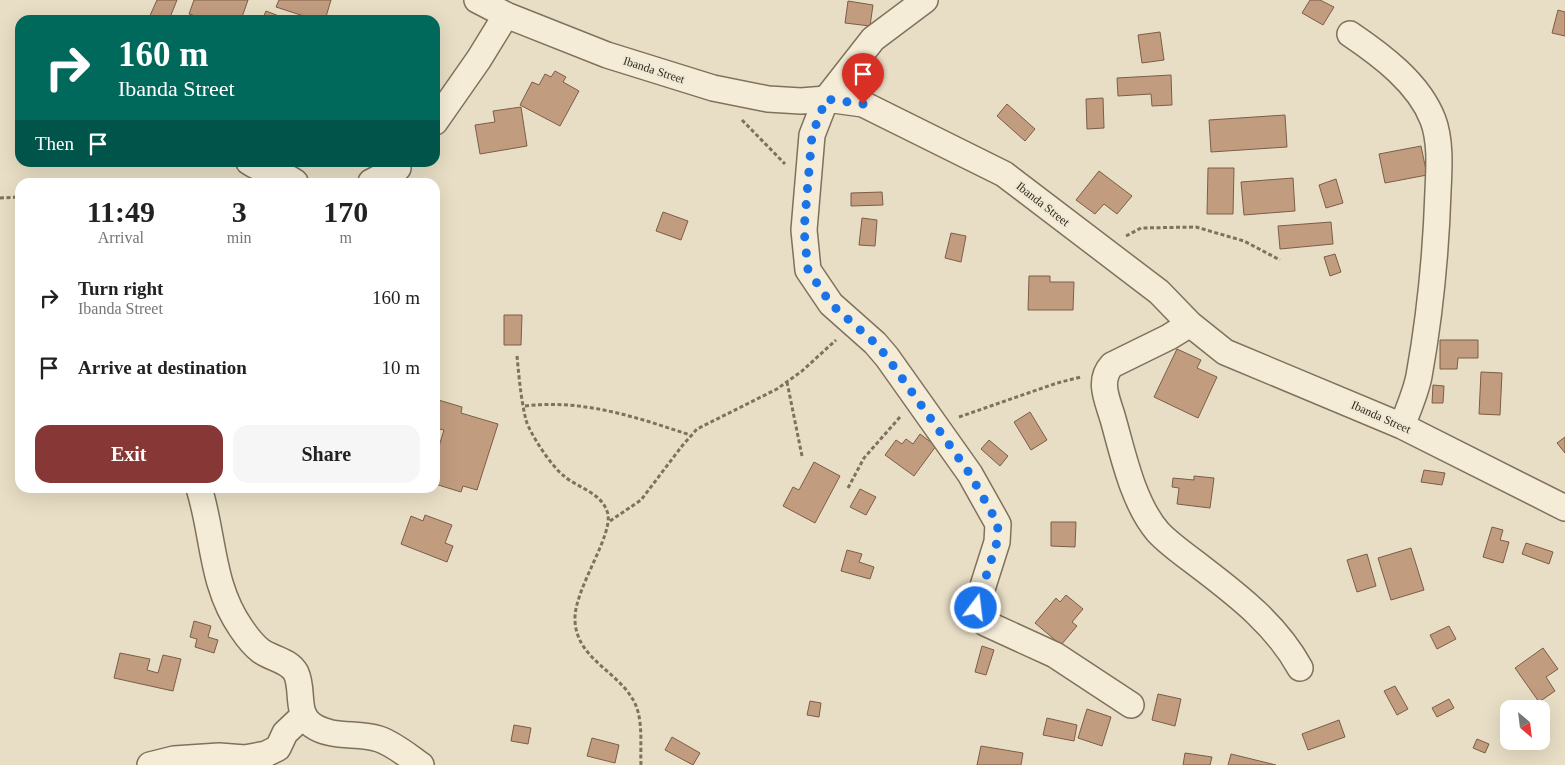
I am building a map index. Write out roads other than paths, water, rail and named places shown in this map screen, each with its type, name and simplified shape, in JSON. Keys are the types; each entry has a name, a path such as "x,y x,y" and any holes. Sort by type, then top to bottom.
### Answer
{"street":[{"name":"Ibanda Street","path":"477,0 506,15 608,55 713,88 768,99 801,101 826,99 863,104 1004,174 1160,292 1190,324 1225,352 1402,426 1565,508"},
{"path":"925,0 873,39 826,99 812,135 804,230 808,270 831,304 875,343 887,357 975,481 998,524 997,542 976,608 985,623 1055,655 1131,705"},
{"path":"440,115 479,59 506,15"},
{"path":"1350,34 1373,50 1419,96 1433,120 1439,159 1437,222 1430,304 1419,377 1402,426"},
{"path":"255,167 284,174 290,178"},
{"path":"380,178 396,171"},
{"path":"1190,324 1170,337 1112,365 1106,372 1104,386 1125,462 1139,500 1158,531 1255,612 1288,645 1300,668"},
{"path":"201,493 207,515 217,579 226,601 250,641 262,652 290,665 296,673 303,716 312,725 329,733 379,739 421,765"},
{"path":"150,765 174,759 219,756 245,758 266,754 275,757 285,733 303,716"}]}
